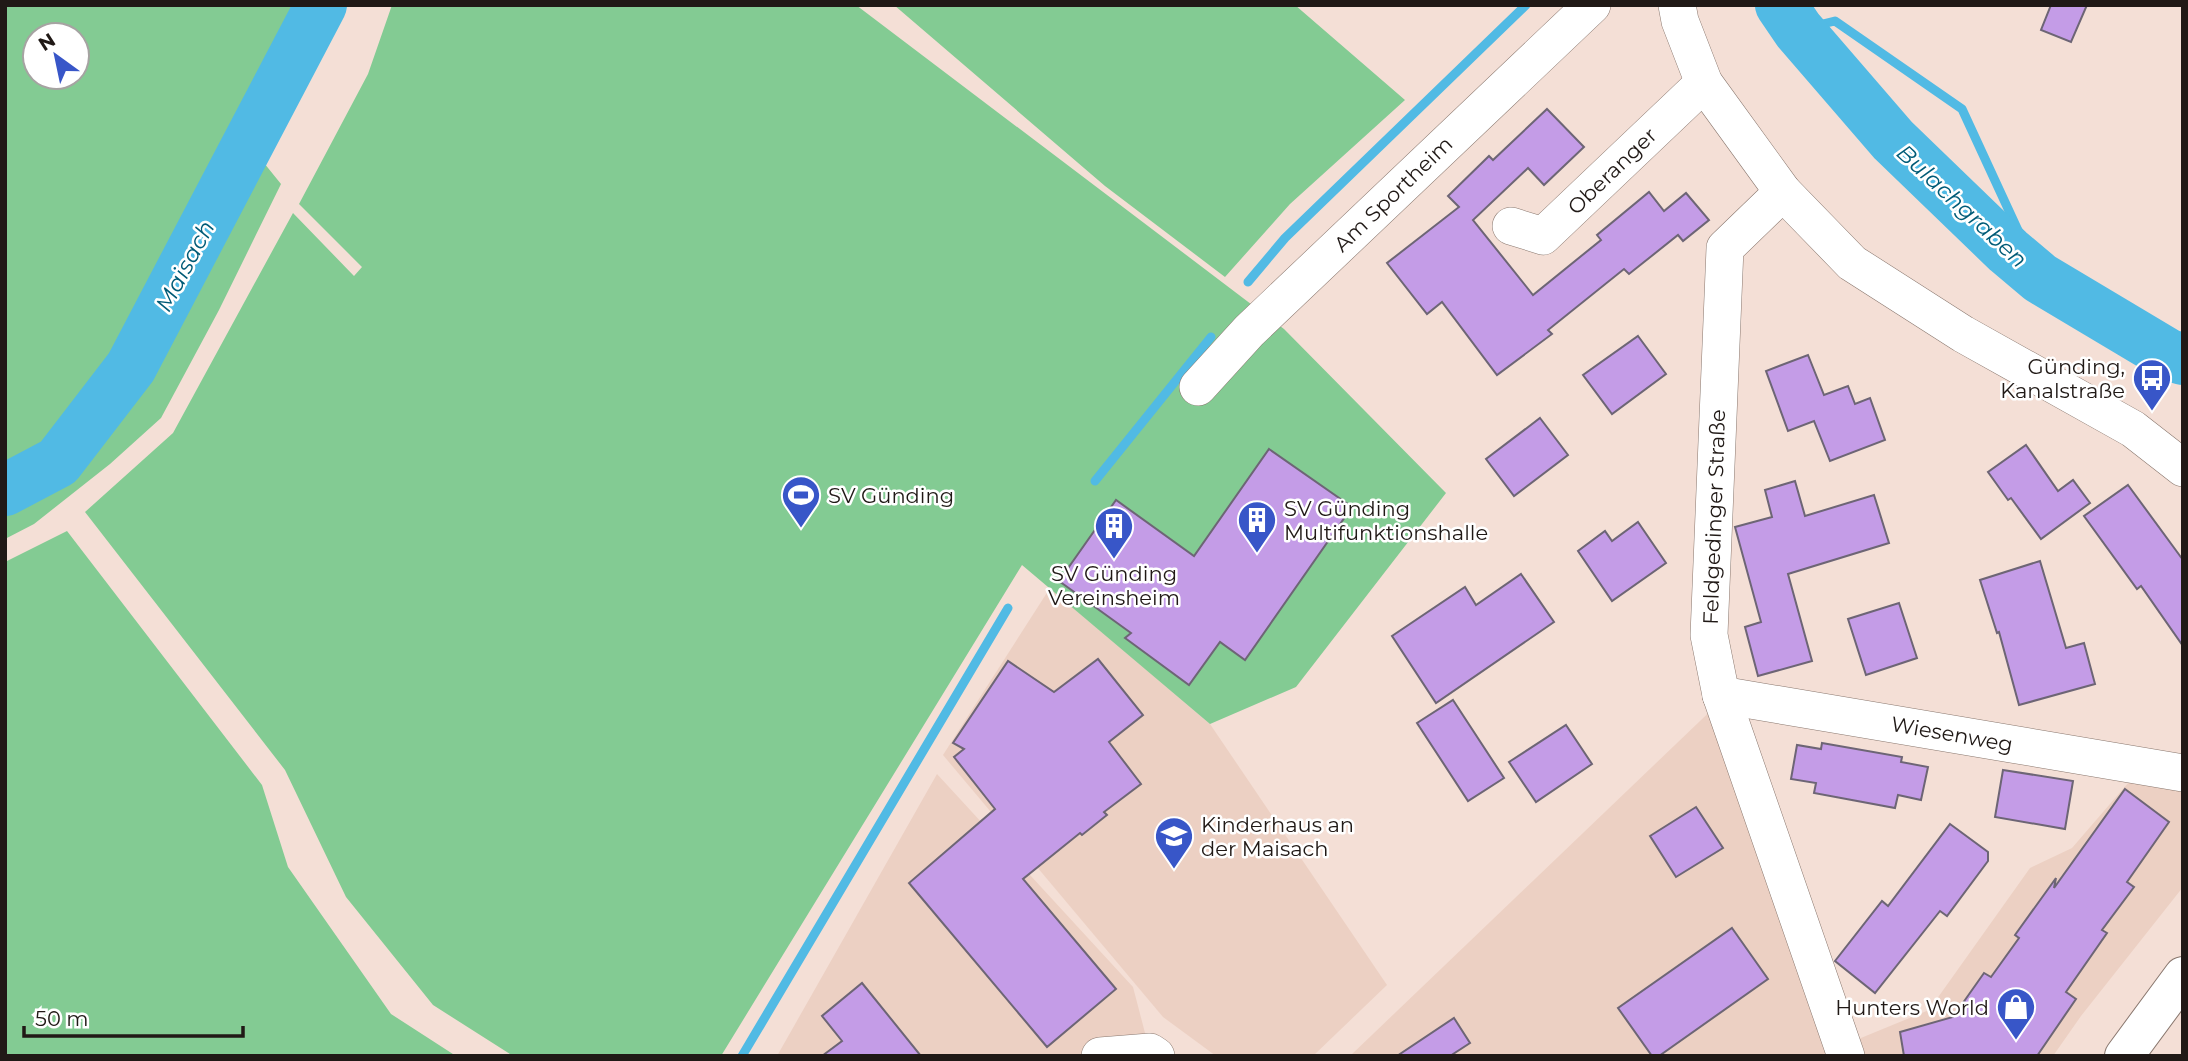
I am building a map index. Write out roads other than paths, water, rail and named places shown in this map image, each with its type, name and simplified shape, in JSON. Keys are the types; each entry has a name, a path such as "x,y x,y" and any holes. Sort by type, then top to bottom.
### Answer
{"main road":[{"path":"2124,1056 2183,976"}],"street":[{"name":"Am Sportheim","path":"1198,387 1249,331 1592,5"},
{"path":"1677,5 1704,83 1783,192 1852,263 1963,334 2133,429 2183,468"},
{"name":"Oberanger","path":"1511,226 1543,236 1704,83"},
{"name":"Feldgedinger Straße","path":"1783,192 1725,248 1709,635 1721,695 1846,1056"},
{"name":"Wiesenweg","path":"1721,695 2183,773"},
{"path":"1101,1055 1150,1052 1156,1056"}],"waterway":[{"name":"Maisach","path":"5,490 58,462 131,367 321,5"},
{"path":"1248,282 1285,238 1526,5"},
{"name":"Bulachgraben","path":"1781,5 1798,30 1893,140 2008,251 2040,278 2169,355 2183,359"},
{"path":"1798,30 1835,21 1962,109 2040,278"},
{"path":"1095,481 1211,337"},
{"path":"742,1056 1008,608"}],"place":[{"name":"Günding, Kanalstraße","path":"2152,412"},
{"name":"SV Günding","path":"801,529"},
{"name":"SV Günding Multifunktionshalle","path":"1257,554"},
{"name":"SV Günding Vereinsheim","path":"1114,560"},
{"name":"Kinderhaus an der Maisach","path":"1174,870"},
{"name":"Hunters World","path":"2016,1041"}]}
